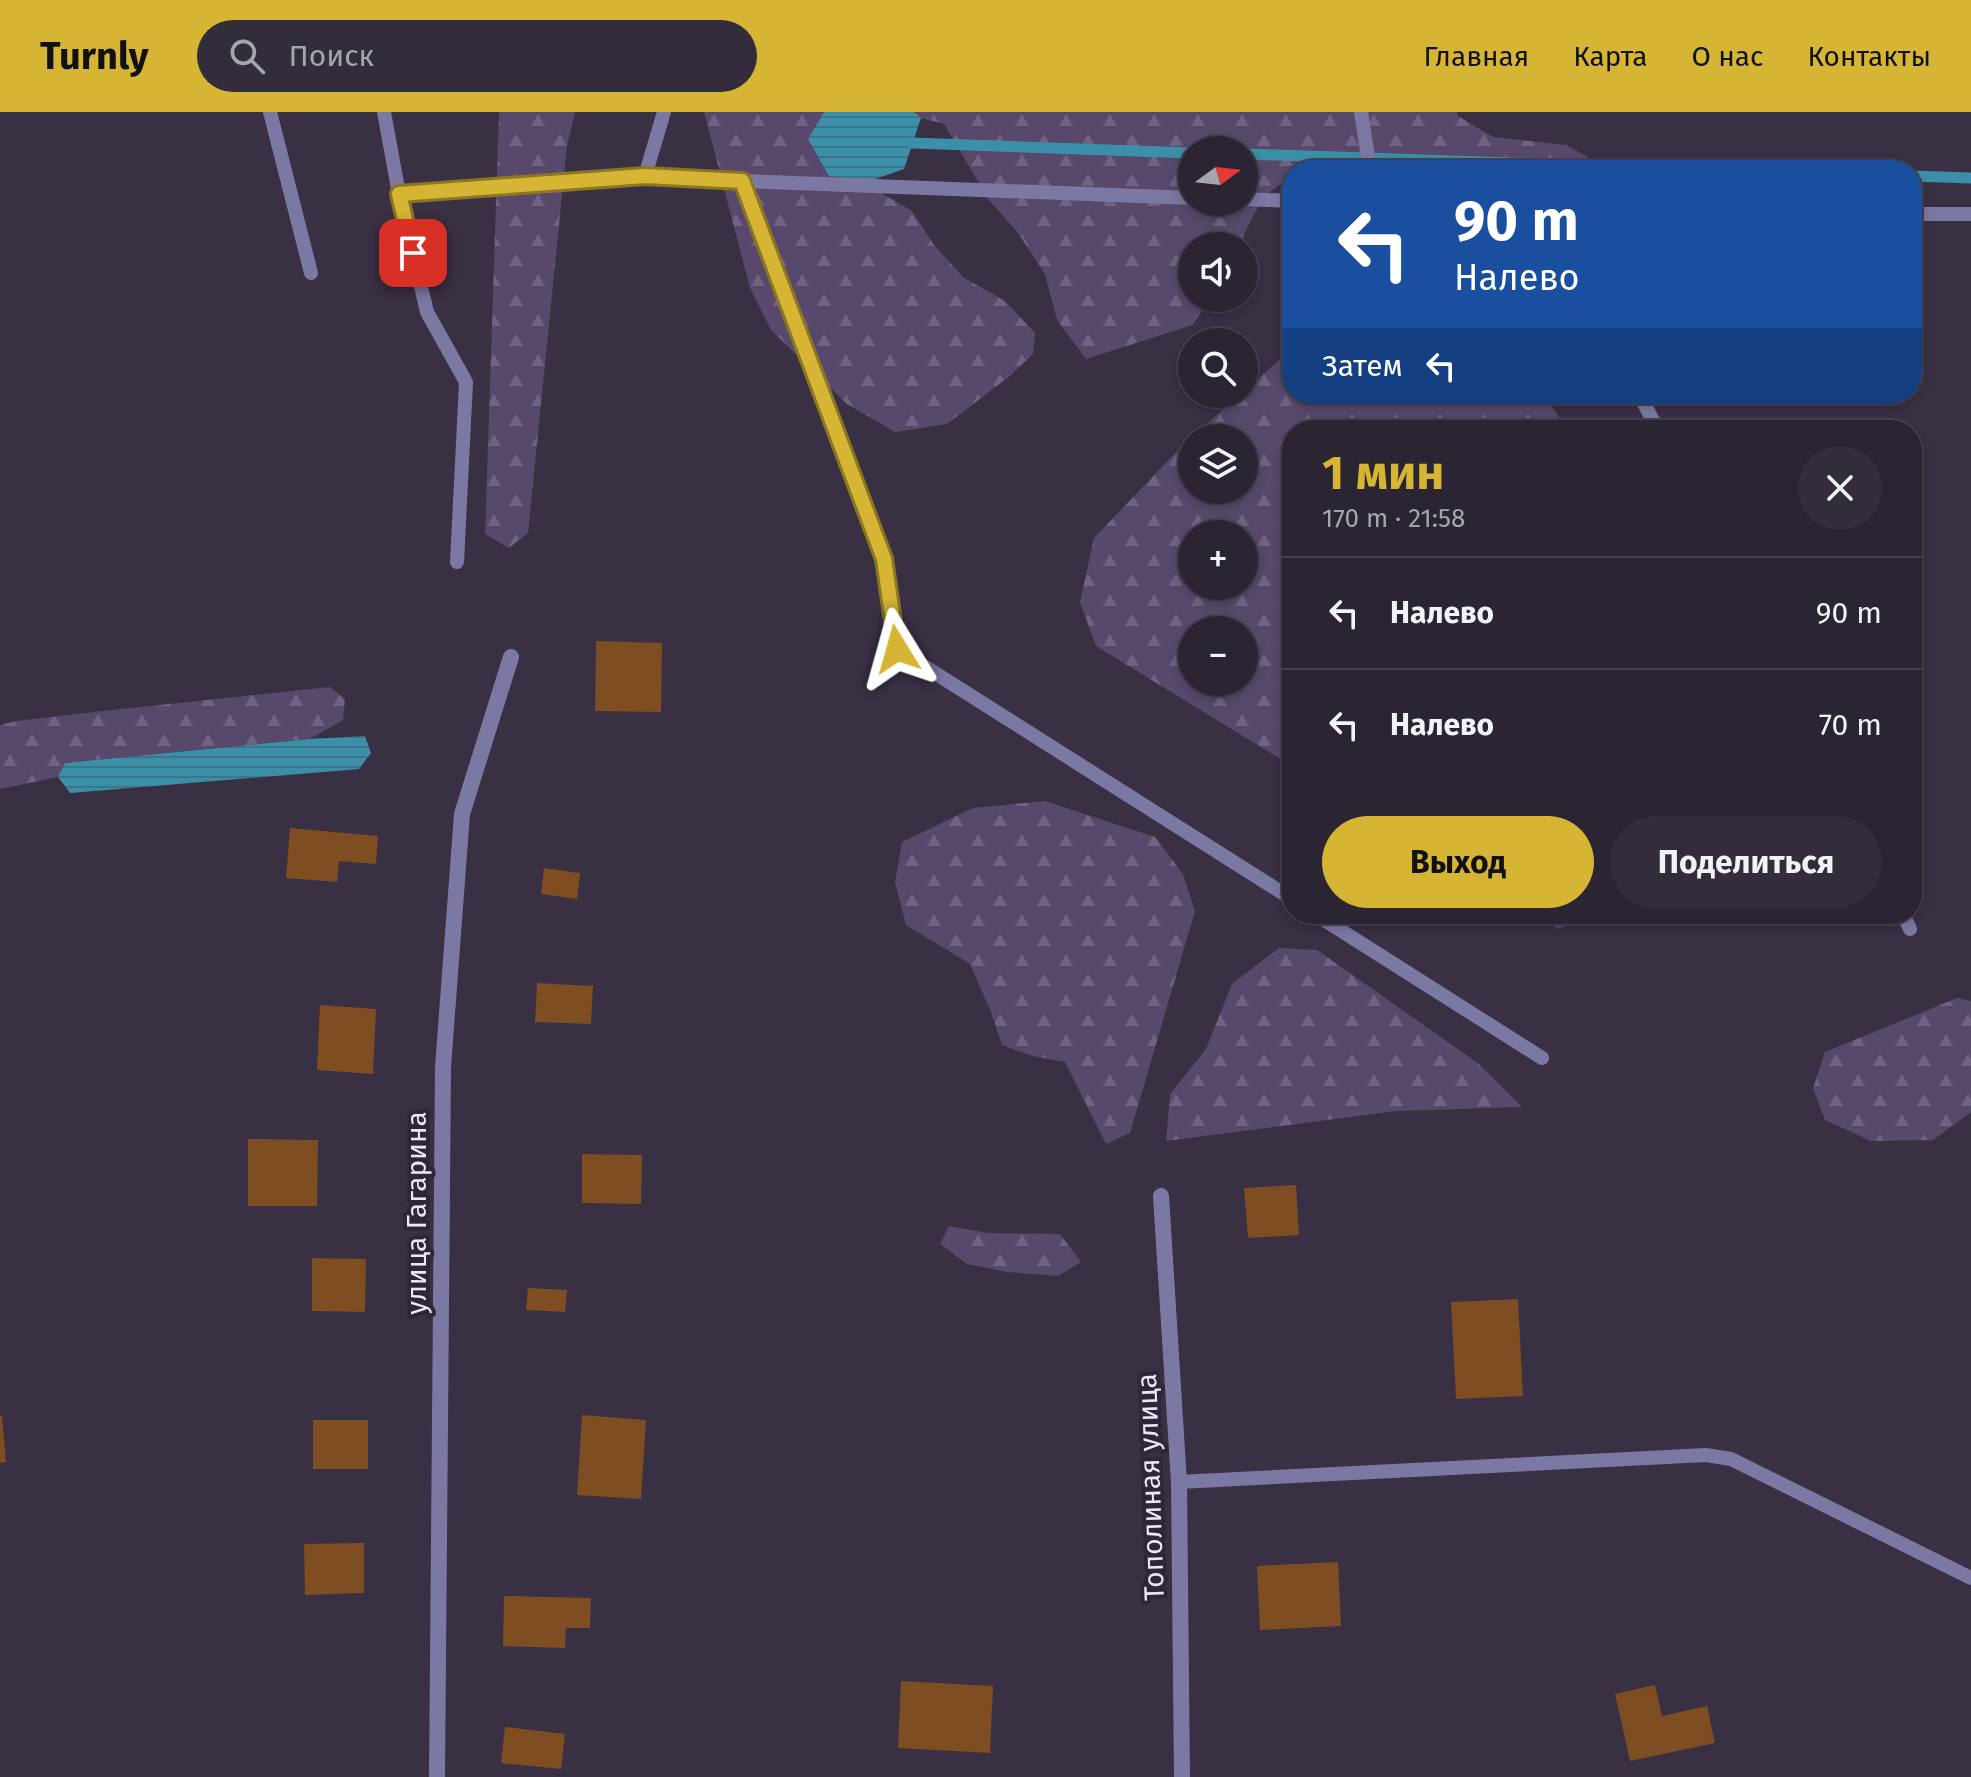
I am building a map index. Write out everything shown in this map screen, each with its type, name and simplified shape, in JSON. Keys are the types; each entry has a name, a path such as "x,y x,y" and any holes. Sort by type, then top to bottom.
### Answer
{"street":[{"name":"улица Гагарина","path":"437,1777 443,1067 462,814 511,657"},
{"name":"Тополиная улица","path":"1161,1196 1179,1482 1182,1777"}],"lane":[{"path":"270,112 311,273"},
{"path":"384,112 399,194 427,312 466,382 457,562"},
{"path":"645,176 664,112"},
{"path":"1361,112 1368,160"},
{"path":"399,194 645,176 1178,197"},
{"path":"742,181 884,559 897,649 1282,893"},
{"path":"1258,200 1282,201"},
{"path":"1922,214 1971,214"},
{"path":"1331,924 1542,1058"},
{"path":"1908,924 1910,929"},
{"path":"1179,1482 1706,1455 1731,1459 1971,1578"}],"green space":[{"path":"499,112 575,112 567,146 528,533 509,548 485,534"},
{"path":"704,112 824,112 808,139 864,183 912,211 934,245 963,277 1005,301 1035,333 1033,354 1010,376 947,424 895,432 847,404 771,330 750,288"},
{"path":"914,112 1457,112 1458,116 1493,137 1566,145 1588,157 1587,160 1282,160 1282,184 1265,197 1258,208 1258,136 1178,136 1178,216 1253,216 1246,232 1178,232 1178,312 1201,312 1192,325 1086,359 1057,320 1045,274 1018,233 989,200 944,124 921,118"},
{"path":"1282,358 1282,404 1550,404 1561,420 1282,420 1282,760 1096,646 1080,602 1094,538 1178,450 1178,504 1258,504 1258,424 1207,424 1225,408 1258,408 1258,379"},
{"path":"330,687 345,699 343,720 310,739 66,763 58,777 0,789 0,725"},
{"path":"1045,801 1155,837 1183,874 1195,911 1130,1133 1106,1144 1065,1062 1033,1056 1002,1045 970,964 906,925 895,882 902,842 973,808"},
{"path":"1550,924 1568,924 1558,929"},
{"path":"1279,948 1317,950 1479,1064 1522,1107 1396,1111 1166,1141 1170,1094 1206,1049 1232,984"},
{"path":"1957,998 1971,1001 1971,1112 1933,1140 1871,1141 1825,1120 1813,1088 1825,1052"},
{"path":"949,1226 988,1233 1060,1234 1081,1262 1058,1276 1007,1272 967,1264 940,1244"}],"water":[{"path":"824,112 914,112 921,118 904,169 864,183 829,176 808,139"},
{"path":"365,736 371,753 359,769 70,793 58,777 65,763"}],"building":[{"path":"596,641 662,643 661,712 595,711"},
{"path":"290,828 378,836 376,864 339,861 337,882 286,878"},
{"path":"544,868 580,873 577,899 541,894"},
{"path":"537,983 593,986 591,1024 535,1022"},
{"path":"320,1005 376,1009 373,1074 317,1070"},
{"path":"248,1139 318,1140 317,1206 248,1206"},
{"path":"582,1154 642,1155 641,1204 582,1203"},
{"path":"1296,1185 1299,1235 1248,1238 1244,1188"},
{"path":"312,1258 366,1259 365,1312 312,1311"},
{"path":"528,1288 567,1290 565,1312 526,1310"},
{"path":"1518,1299 1523,1396 1456,1399 1451,1302"},
{"path":"582,1415 646,1420 641,1499 577,1495"},
{"path":"0,1416 6,1462 0,1463"},
{"path":"313,1420 368,1420 368,1469 313,1469"},
{"path":"364,1543 364,1593 305,1595 304,1544"},
{"path":"1338,1562 1341,1626 1260,1630 1257,1566"},
{"path":"504,1596 591,1598 590,1628 566,1628 565,1648 503,1646"},
{"path":"901,1681 993,1686 990,1753 898,1748"},
{"path":"1655,1685 1662,1716 1707,1706 1715,1743 1630,1761 1615,1694"},
{"path":"505,1727 565,1734 561,1769 501,1763"}],"waterway":[{"path":"912,143 1178,152"},
{"path":"1258,154 1423,160"},
{"path":"1922,176 1971,178"}],"route":[{"path":"413,253 399,194 645,176 742,181 884,559 897,649"}]}
